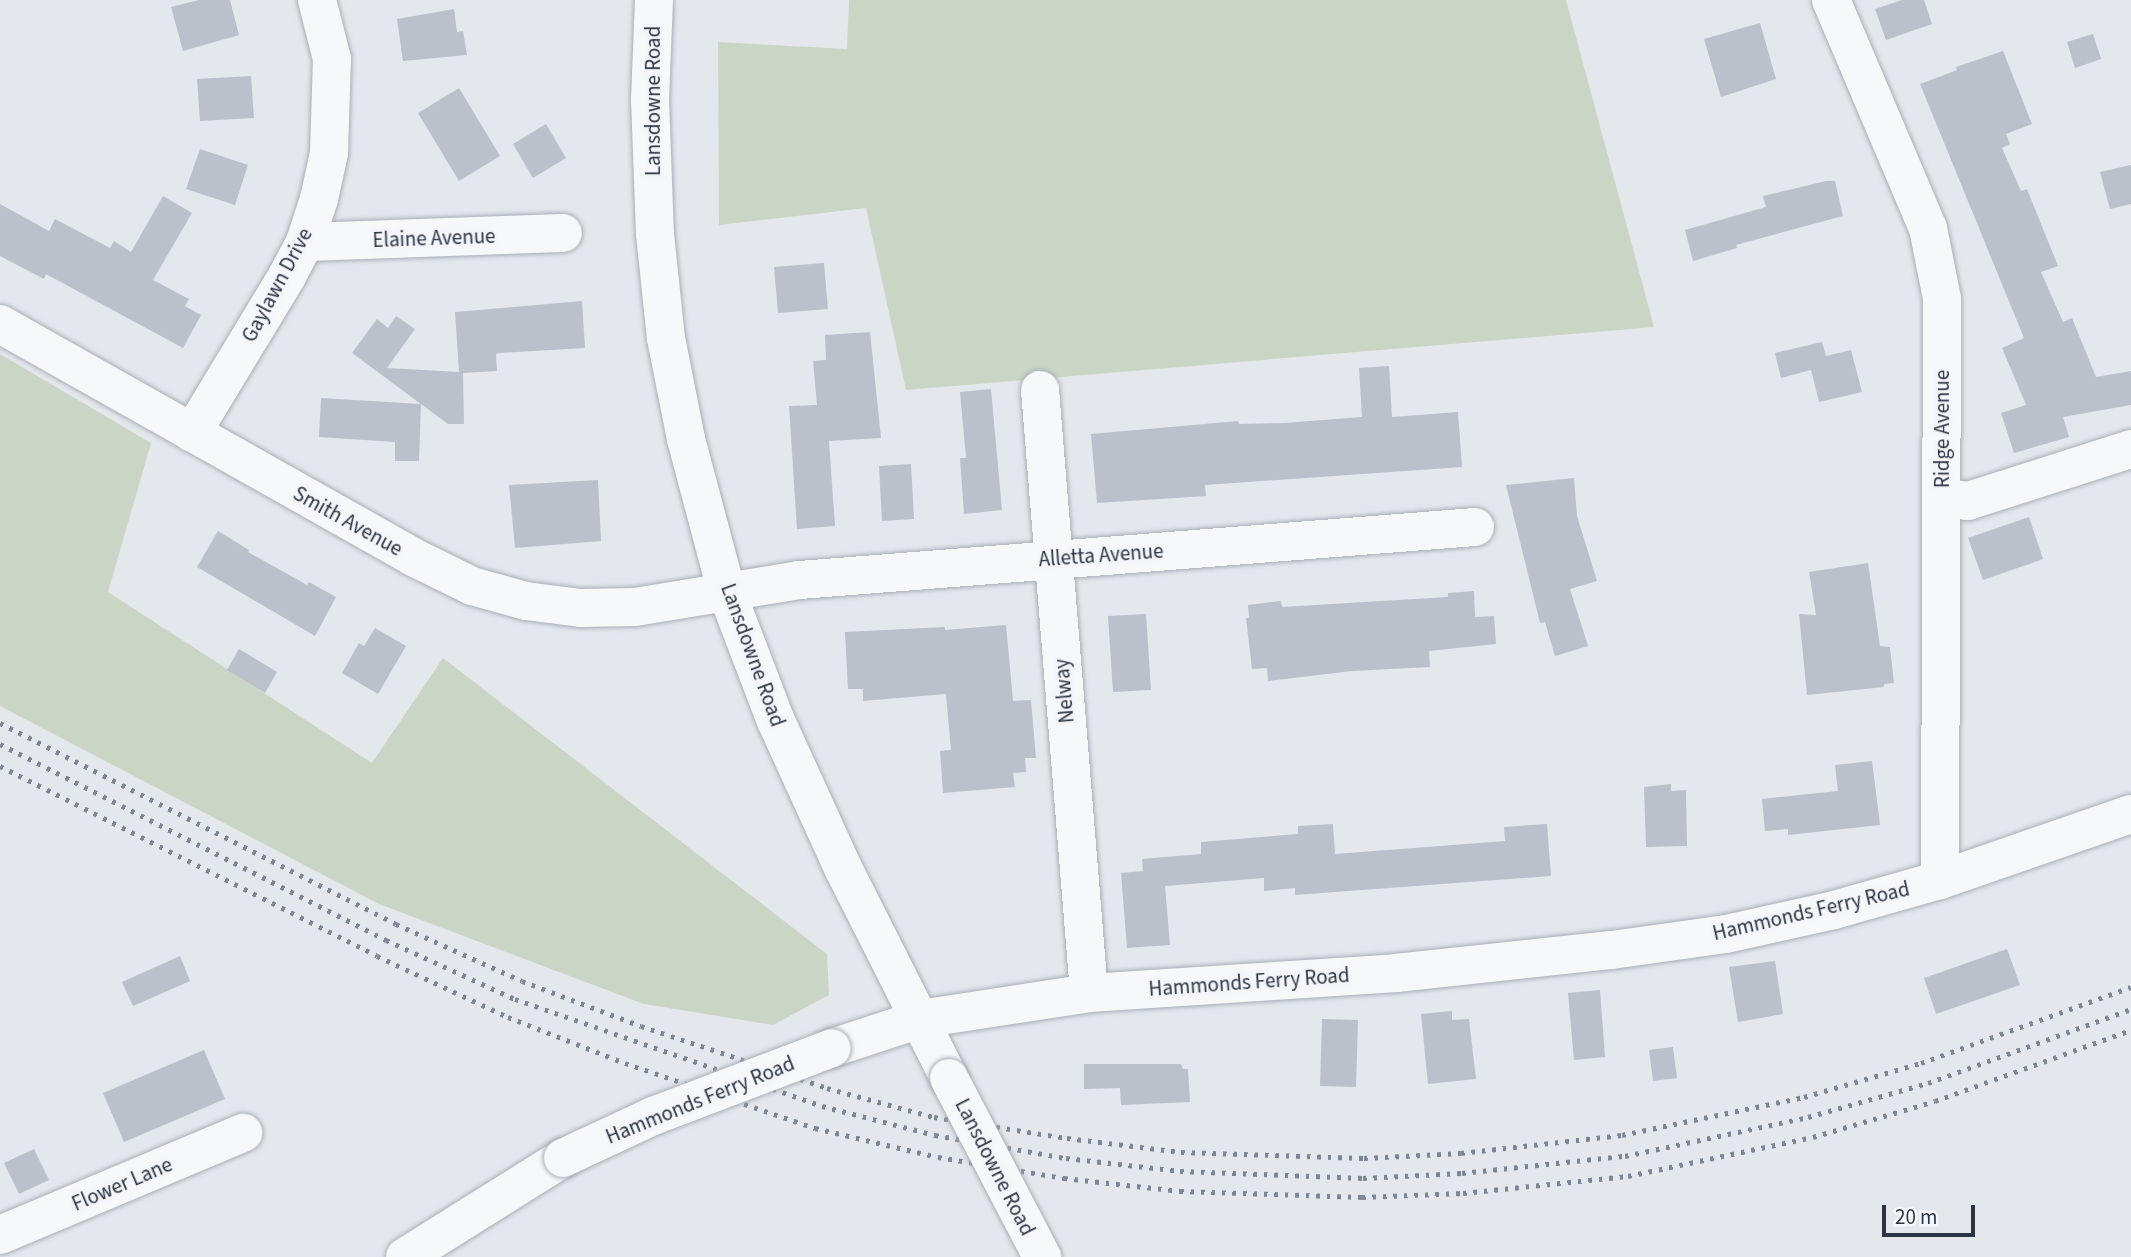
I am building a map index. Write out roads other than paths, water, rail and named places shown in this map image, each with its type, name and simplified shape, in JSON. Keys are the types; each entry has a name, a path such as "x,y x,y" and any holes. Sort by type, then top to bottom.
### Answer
{"street":[{"name":"Gaylawn Drive","path":"192,433 305,242 329,153 332,111 332,59 317,0"},
{"name":"Lansdowne Road","path":"654,0 651,126 655,234 666,338 686,439 727,593 776,721 844,868 1042,1257"},
{"name":"Ridge Avenue","path":"1831,0 1928,228 1942,299 1940,880"},
{"name":"Elaine Avenue","path":"305,242 563,233"},
{"name":"Smith Avenue","path":"0,324 471,586 526,601 581,608 635,607 727,593"},
{"name":"Nelway","path":"1040,390 1089,993"},
{"path":"1942,496 1968,501 2131,449"},
{"name":"Alletta Avenue","path":"727,593 800,580 1475,527"},
{"name":"Hammonds Ferry Road","path":"405,1257 563,1158 653,1116 832,1048 920,1019 1089,993 1396,973 1612,950 1726,934 1834,910 1940,880 2131,814"},
{"name":"Flower Lane","path":"0,1236 243,1133"}],"railway":[{"path":"0,723 396,924 522,981 641,1026 827,1088 934,1117 1067,1138 1181,1152 1364,1158 1461,1153 1622,1135 1804,1097 1921,1063 2131,987"},
{"path":"0,744 386,940 515,999 822,1106 935,1135 1066,1158 1180,1171 1363,1178 1462,1173 1625,1156 1808,1117 1928,1083 2131,1009"},
{"path":"0,766 377,956 508,1017 625,1063 815,1128 938,1157 1064,1178 1180,1191 1362,1197 1463,1193 1628,1176 1813,1137 1935,1101 2131,1030"}]}
